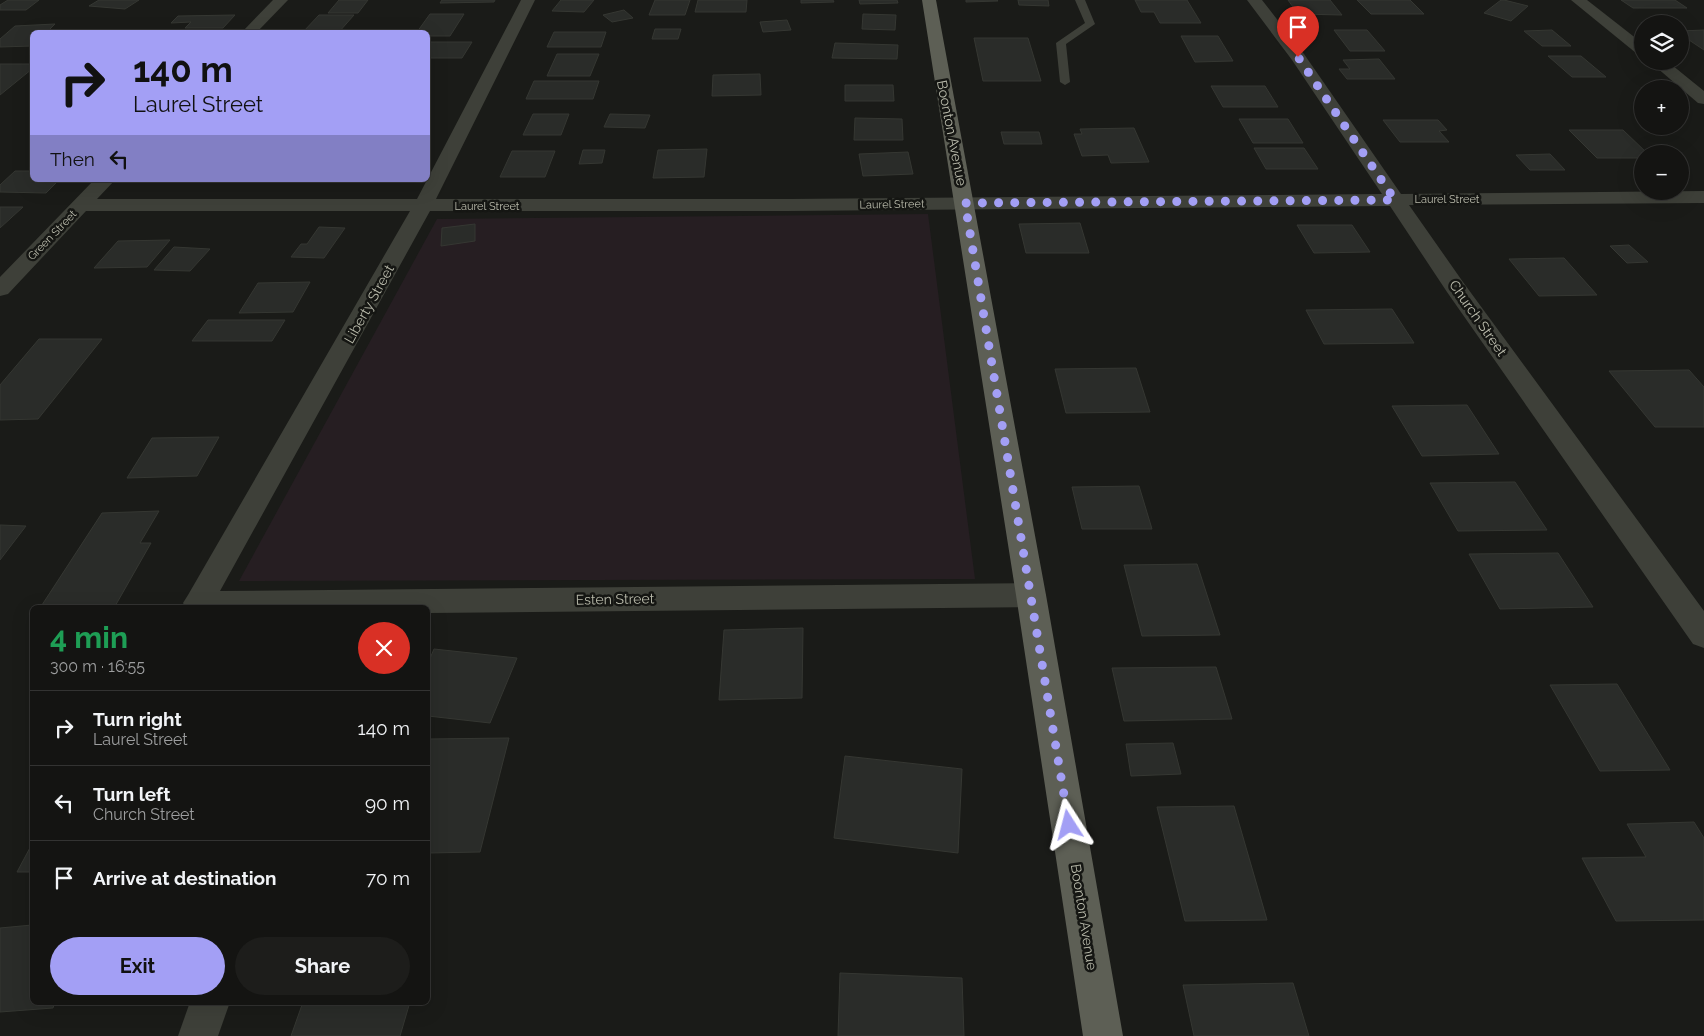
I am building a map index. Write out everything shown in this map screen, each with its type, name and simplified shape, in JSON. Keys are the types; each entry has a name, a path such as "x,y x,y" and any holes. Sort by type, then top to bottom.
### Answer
{"main road":[{"name":"Boonton Avenue","path":"929,0 1032,595 1103,1036"}],"street":[{"path":"251,30 281,0"},
{"name":"Liberty Street","path":"198,603 423,206 528,0"},
{"name":"Church Street","path":"1254,0 1298,57 1455,287 1704,634"},
{"path":"1578,0 1634,44"},
{"path":"1668,70 1704,98"},
{"name":"Green Street","path":"0,289 103,182"},
{"name":"Laurel Street","path":"80,205 423,206 1704,197"},
{"name":"Esten Street","path":"198,603 355,604 1032,595"},
{"path":"198,1036 209,1005"}],"lane":[{"path":"1065,82 1061,43 1090,24 1080,0"}],"shaded area":[{"path":"928,214 975,579 239,581 437,219"}],"building":[{"path":"8,0 39,0 26,10 0,10 0,5"},
{"path":"99,0 139,0 125,9 89,6"},
{"path":"339,0 368,0 358,13 328,13"},
{"path":"442,0 495,0 494,2 440,3"},
{"path":"561,0 594,0 584,12 552,11"},
{"path":"655,0 690,0 685,15 649,15"},
{"path":"698,0 747,0 746,12 695,12"},
{"path":"801,0 833,0 834,2 801,3"},
{"path":"859,0 897,0 898,3 860,4"},
{"path":"966,0 997,0 998,1 966,2"},
{"path":"1018,0 1048,0 1049,6 1019,5"},
{"path":"1135,0 1187,0 1201,23 1160,23 1154,12 1141,12"},
{"path":"1288,0 1330,0 1342,15 1298,14"},
{"path":"1357,0 1410,0 1424,14 1371,14"},
{"path":"1501,0 1528,6 1511,21 1484,13"},
{"path":"1621,0 1675,0 1687,8 1633,8"},
{"path":"624,10 633,18 612,22 603,15"},
{"path":"430,14 464,14 450,36 430,36 430,30 418,30"},
{"path":"863,14 896,15 895,30 862,29"},
{"path":"235,15 223,28 185,28 191,22 171,23 178,16"},
{"path":"319,15 354,15 341,30 305,30"},
{"path":"787,20 791,30 763,32 760,22"},
{"path":"55,24 49,30 30,30 30,46 0,47 0,39 15,26"},
{"path":"655,29 681,29 678,39 652,39"},
{"path":"1334,30 1367,30 1385,51 1350,51"},
{"path":"1552,30 1571,46 1542,46 1524,31"},
{"path":"1704,30 1704,50 1689,40 1689,31"},
{"path":"554,32 606,32 601,47 547,47"},
{"path":"1181,36 1218,36 1233,61 1195,62"},
{"path":"974,38 1028,38 1041,81 983,81"},
{"path":"430,42 472,42 462,58 430,58"},
{"path":"835,43 898,45 897,59 832,58"},
{"path":"557,54 599,54 590,76 547,76"},
{"path":"1548,56 1581,56 1606,77 1572,77"},
{"path":"1379,59 1395,79 1347,79 1339,69 1350,69 1343,60"},
{"path":"0,64 30,64 30,71 0,95"},
{"path":"760,74 761,95 712,96 713,75"},
{"path":"534,81 599,81 593,99 526,99"},
{"path":"845,85 893,85 894,101 845,101"},
{"path":"1211,86 1265,86 1278,107 1223,107"},
{"path":"533,114 569,114 561,135 523,135"},
{"path":"610,114 650,115 645,128 604,127"},
{"path":"855,118 902,119 903,140 854,140"},
{"path":"1239,119 1288,119 1303,143 1253,143"},
{"path":"1383,120 1438,120 1447,130 1439,131 1449,142 1400,142"},
{"path":"1134,128 1149,162 1111,163 1108,155 1082,156 1074,134 1082,134 1080,129"},
{"path":"1569,130 1623,130 1639,145 1634,145 1634,158 1597,158"},
{"path":"1001,132 1039,132 1042,144 1004,144"},
{"path":"1254,148 1304,148 1318,169 1266,169"},
{"path":"707,149 704,177 653,178 658,150"},
{"path":"583,150 605,150 602,163 579,164"},
{"path":"512,151 555,151 545,177 500,177"},
{"path":"908,152 913,174 863,176 859,154"},
{"path":"1550,154 1565,170 1530,170 1516,155"},
{"path":"15,171 30,171 30,182 57,182 46,193 0,192 0,185"},
{"path":"0,207 23,207 0,228"},
{"path":"1080,223 1089,253 1026,253 1019,224"},
{"path":"475,224 475,241 441,246 442,228"},
{"path":"1297,225 1352,225 1370,252 1314,253"},
{"path":"319,227 345,228 324,258 291,257 301,244 307,244"},
{"path":"170,240 147,267 94,268 118,241"},
{"path":"1629,245 1648,262 1627,263 1610,246"},
{"path":"174,247 210,249 190,271 154,270"},
{"path":"1564,258 1597,295 1539,296 1509,259"},
{"path":"310,282 293,312 239,313 258,283"},
{"path":"1392,309 1414,343 1324,344 1306,310"},
{"path":"208,320 285,320 272,341 192,341"},
{"path":"39,339 102,339 38,419 0,420 0,385"},
{"path":"1136,368 1150,412 1066,413 1055,369"},
{"path":"1689,370 1704,387 1704,427 1655,427 1609,371"},
{"path":"1467,405 1499,454 1422,456 1392,406"},
{"path":"219,437 197,476 127,478 152,438"},
{"path":"1515,482 1547,530 1458,531 1430,483"},
{"path":"1139,486 1152,529 1082,529 1072,487"},
{"path":"159,511 140,543 151,543 116,605 42,605 102,513"},
{"path":"0,525 26,526 0,560"},
{"path":"1558,553 1593,607 1500,609 1469,554"},
{"path":"1197,564 1220,635 1142,636 1124,565"},
{"path":"803,628 802,698 719,700 724,630"},
{"path":"434,649 517,658 490,723 430,716 430,658"},
{"path":"1216,667 1232,719 1124,721 1112,668"},
{"path":"1617,684 1670,770 1600,771 1550,685"},
{"path":"509,738 480,852 430,853 430,739"},
{"path":"1173,743 1181,774 1131,776 1126,744"},
{"path":"845,756 962,769 958,853 834,838"},
{"path":"1234,806 1267,920 1185,921 1157,807"},
{"path":"1694,822 1704,838 1704,920 1616,921 1582,858 1646,857 1627,824"},
{"path":"30,848 30,872 17,872"},
{"path":"30,925 30,1005 54,1005 53,1008 0,1012 0,928"},
{"path":"840,973 962,978 964,1036 838,1036"},
{"path":"1293,983 1309,1036 1194,1036 1183,985"},
{"path":"302,1005 409,1005 400,1036 291,1036"}],"route":[{"path":"1069,825 965,203 1395,200 1298,57"}]}
